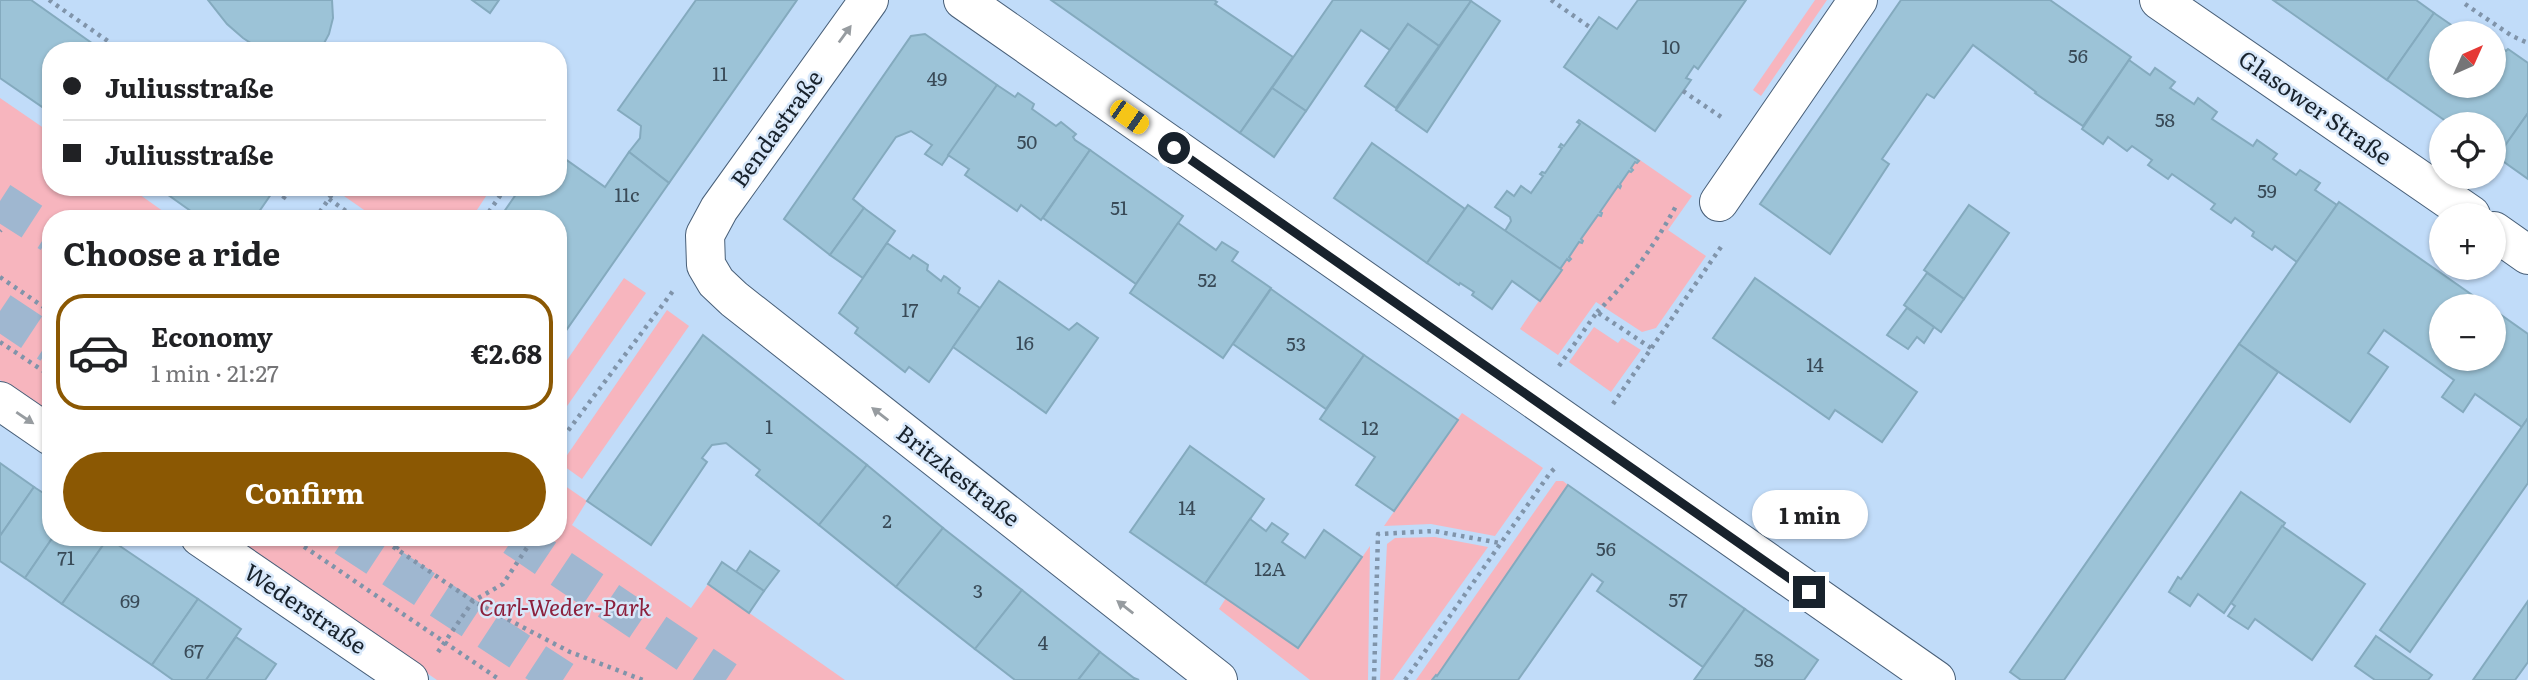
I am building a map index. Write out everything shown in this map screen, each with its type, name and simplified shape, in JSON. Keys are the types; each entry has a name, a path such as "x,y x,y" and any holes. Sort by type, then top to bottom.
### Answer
{"street":[{"name":"Bendastraße","path":"706,265 705,235 719,209 869,0"},
{"path":"963,0 1936,680"},
{"path":"1719,202 1858,0"},
{"name":"Glasower Straße","path":"2159,0 2454,203"},
{"path":"2506,239 2528,255"},
{"name":"Britzkestraße","path":"706,265 716,282 734,299 1218,680"},
{"path":"0,401 42,430"},
{"name":"Wederstraße","path":"216,546 421,670"}],"path":[{"path":"49,0 109,42"},
{"path":"1550,0 1591,28"},
{"path":"2465,4 2512,36 2528,43"},
{"path":"1683,91 1724,118 1726,132"},
{"path":"322,210 331,196"},
{"path":"329,199 344,210"},
{"path":"1559,366 1597,312 1619,291 1661,234 1678,202"},
{"path":"1613,404 1728,238"},
{"path":"567,432 660,307 681,282 706,265"},
{"path":"0,277 42,306"},
{"path":"1597,312 1651,348"},
{"path":"0,342 42,370"},
{"path":"1405,680 1555,468"},
{"path":"1374,680 1378,534 1434,531 1500,543"},
{"path":"303,546 500,680"},
{"path":"392,546 473,601 570,652 643,680"},
{"path":"421,670 446,642 473,601 503,584 528,546"}],"green space":[{"path":"1815,0 1827,0 1761,96 1753,90"},
{"path":"0,98 42,127 42,196 142,196 161,210 42,210 42,409 0,380"},
{"path":"1637,158 1692,196 1668,230 1706,256 1656,328 1642,332 1596,302 1558,355 1520,329 1567,259 1571,259 1569,257 1579,242 1582,243 1581,239 1598,215 1601,216 1600,212 1618,186 1620,188 1629,171 1633,170 1631,168 1635,162 1639,161"},
{"path":"344,196 486,196 477,210 364,210"},
{"path":"624,278 646,293 567,406 567,360"},
{"path":"667,310 689,326 582,479 567,468 567,455"},
{"path":"1594,327 1618,343 1622,338 1641,350 1611,392 1569,362"},
{"path":"1462,413 1543,468 1495,536 1431,524 1384,526"},
{"path":"1556,481 1563,481 1568,485 1437,676 1432,680 1416,680"},
{"name":"Carl-Weder-Park","path":"567,487 587,501 572,525 691,608 708,584 845,680 437,680 241,546 567,546"},
{"path":"1435,537 1488,547 1393,680 1380,680 1387,544 1395,538"},
{"path":"1370,546 1368,680 1310,680 1219,609 1226,598 1298,648"}],"building":[{"path":"0,0 31,0 90,42 42,42 42,107 0,78"},
{"path":"208,0 332,0 333,18 325,42 249,42 227,24"},
{"path":"472,0 499,0 490,13"},
{"path":"696,0 797,0 669,183 629,152 640,138 641,126 618,110"},
{"path":"1051,0 1214,0 1217,2 1215,4 1293,57 1240,133"},
{"path":"1333,0 1471,1 1439,46 1408,24 1390,50 1361,30 1306,111 1272,88"},
{"path":"1638,0 1746,0 1698,69 1694,66 1686,78 1691,80 1655,131 1564,67 1599,17 1617,29"},
{"path":"1901,0 2050,0 2131,57 2083,126 1973,45 1934,98 1927,94 1882,159 1889,164 1830,254 1760,204"},
{"path":"2273,0 2416,0 2434,13 2387,80"},
{"path":"1471,1 1500,21 1427,132 1396,110"},
{"path":"2434,13 2446,21 2429,21 2429,98 2506,98 2508,49 2528,63 2528,113 2506,144 2506,112 2433,112 2387,80"},
{"path":"1408,24 1439,46 1396,108 1365,86"},
{"path":"925,34 997,85 942,165 925,154 932,145 911,131 896,137 853,199 864,208 830,255 784,219 911,36"},
{"path":"2129,60 2150,75 2155,68 2175,82 2170,88 2194,104 2198,98 2217,112 2212,119 2253,146 2257,140 2277,154 2273,159 2296,175 2300,170 2320,183 2315,190 2337,205 2297,262 2275,246 2272,250 2252,236 2254,232 2235,218 2231,223 2211,209 2215,204 2172,174 2168,179 2148,165 2152,160 2132,146 2127,151 2108,137 2103,144 2082,129"},
{"path":"997,85 1015,97 1018,93 1034,104 1032,109 1056,126 1061,122 1076,134 1073,137 1075,140 1090,150 1041,220 1021,205 1017,211 965,175 969,169 948,155"},
{"path":"1272,88 1306,111 1274,157 1240,133"},
{"path":"2528,113 2528,179 2506,163 2506,144"},
{"path":"1579,120 1639,161 1635,162 1631,168 1633,170 1629,171 1620,188 1618,186 1600,212 1601,216 1598,215 1581,239 1582,243 1579,242 1569,257 1571,259 1567,259 1560,269 1505,231 1511,221 1510,217 1495,207 1507,191 1514,196 1521,186 1531,193 1543,176 1540,174 1545,173 1562,148 1559,147 1561,144 1564,146 1580,124 1577,122"},
{"path":"1372,143 1465,209 1427,263 1334,198"},
{"path":"1090,150 1183,216 1136,284 1043,218"},
{"path":"629,152 669,183 567,329 567,210 505,210 515,196 567,196 567,160 605,187"},
{"path":"170,196 270,196 260,210 189,210"},
{"path":"2339,202 2429,265 2429,280 2451,280 2471,294 2429,294 2429,362 2384,330 2368,353 2388,367 2350,422 2239,344"},
{"path":"1468,205 1562,270 1540,301 1512,281 1492,309 1472,295 1474,292 1427,263"},
{"path":"1969,205 2009,233 1964,299 1924,270"},
{"path":"864,208 895,231 863,278 830,255"},
{"path":"1178,223 1216,250 1222,242 1238,252 1232,261 1271,288 1223,358 1130,293"},
{"path":"887,243 910,259 913,255 928,265 927,270 941,281 946,277 960,288 958,293 980,308 929,382 909,367 905,372 855,333 858,328 839,313"},
{"path":"1927,273 1964,299 1941,332 1904,305"},
{"path":"1755,278 1917,392 1882,442 1835,410 1829,419 1713,338"},
{"path":"999,281 1069,330 1077,323 1098,338 1046,413 953,347"},
{"path":"1271,289 1364,355 1326,409 1233,344"},
{"path":"1907,308 1934,327 1924,343 1917,337 1908,349 1887,335"},
{"path":"2506,318 2528,334 2528,418 2522,427 2475,394 2463,412 2442,397 2454,380 2441,371 2506,371"},
{"path":"703,335 867,465 819,525 756,475 760,470 726,443 712,445 702,458 707,462 651,545 587,501"},
{"path":"2239,344 2278,372 2064,680 2021,680 2010,672"},
{"path":"1364,355 1458,420 1394,511 1356,485 1375,457 1320,419"},
{"path":"2528,418 2528,483 2410,652 2380,630"},
{"path":"1190,446 1264,499 1205,584 1130,532"},
{"path":"0,463 34,487 0,536"},
{"path":"867,465 943,528 896,587 819,525"},
{"path":"1568,485 1745,609 1703,667 1597,591 1603,582 1592,574 1518,680 1432,680 1437,676"},
{"path":"34,487 42,492 42,546 47,546 25,578 0,561 0,536"},
{"path":"2241,492 2285,523 2224,613 2198,594 2190,606 2169,592 2178,577 2181,579"},
{"path":"1250,519 1266,531 1272,523 1288,534 1282,542 1305,558 1324,530 1362,557 1298,648 1205,584"},
{"path":"2282,526 2365,584 2312,660 2255,619 2248,629 2228,616 2235,606 2231,603"},
{"path":"943,528 1022,590 975,649 896,587"},
{"path":"47,546 102,546 62,604 25,578"},
{"path":"102,546 120,546 198,599 152,665 62,604"},
{"path":"750,551 779,571 764,591 736,572"},
{"path":"722,562 764,591 749,613 708,584"},
{"path":"1022,590 1100,652 1078,680 1015,680 975,649"},
{"path":"198,599 241,629 206,680 173,680 152,665"},
{"path":"2528,601 2528,662 2515,680 2473,680"},
{"path":"1745,609 1818,660 1804,680 1694,680"},
{"path":"2376,636 2432,675 2428,680 2375,680 2355,666"},
{"path":"236,637 276,664 265,680 206,680"},
{"path":"1100,652 1134,678 1139,680 1078,680"}],"tunnel":[{"path":"0,201 42,228"},
{"path":"0,311 42,339"},
{"path":"359,546 563,680"},
{"path":"527,546 726,680"}],"route":[{"path":"1174,148 1809,592"}]}
